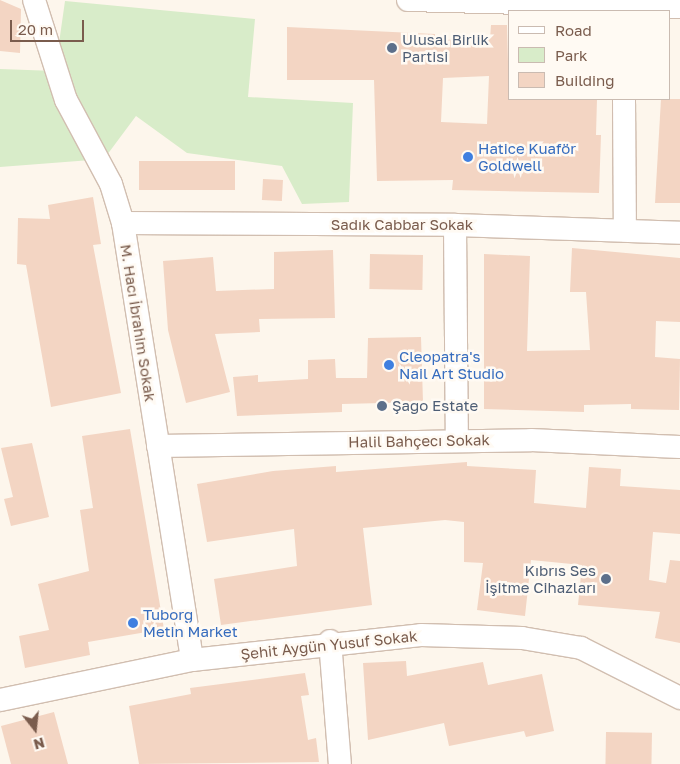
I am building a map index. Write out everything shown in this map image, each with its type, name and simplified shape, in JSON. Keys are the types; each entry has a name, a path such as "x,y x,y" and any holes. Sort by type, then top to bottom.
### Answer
{"street":[{"name":"M. Hacı İbrahim Sokak","path":"34,0 66,100 111,184 123,223 192,660"},
{"path":"408,0 624,8 680,7"},
{"path":"624,100 625,230"},
{"name":"Sadık Cabbar Sokak","path":"123,223 455,225 680,233"},
{"path":"455,225 457,440"},
{"name":"Halil Bahçecı Sokak","path":"158,446 457,440 680,447"},
{"name":"Şehit Aygün Yusuf Sokak","path":"0,700 192,660 330,642 421,634 522,638 581,648 680,698"},
{"path":"330,642 340,764"}],"green space":[{"path":"65,1 255,19 248,97 353,103 349,202 302,204 282,166 187,153 136,116 104,159 0,167 0,69 55,71"}],"building":[{"path":"0,0 21,9 20,53 0,51"},
{"path":"491,25 507,25 508,100 597,100 596,135 601,135 599,193 452,190 453,180 377,181 374,80 287,80 287,27 435,34 435,40 490,39","holes":["489,76 487,124 441,122 443,78"]},
{"path":"680,99 680,203 655,203 661,100"},
{"path":"139,161 235,161 235,190 139,190"},
{"path":"263,179 283,180 282,201 262,200"},
{"path":"93,197 101,244 93,245 121,393 51,407 26,265 17,264 18,218 50,219 48,205"},
{"path":"572,248 680,258 680,322 656,321 655,357 680,359 679,410 631,409 631,404 584,405 584,412 484,409 484,254 530,256 527,351 590,350 586,292 570,292"},
{"path":"333,250 335,318 259,319 260,332 215,334 230,392 186,403 168,330 163,261 213,257 216,291 274,289 274,252"},
{"path":"370,254 423,255 422,290 369,289"},
{"path":"421,337 423,402 342,404 342,412 237,416 233,377 258,375 258,382 308,379 308,360 335,359 336,378 367,378 368,338"},
{"path":"130,429 164,629 88,642 90,655 25,668 19,636 49,630 38,584 89,571 80,510 93,508 82,436"},
{"path":"32,443 49,517 11,526 4,499 13,497 1,448"},
{"path":"467,462 467,466 536,470 534,503 586,508 589,467 621,469 620,486 680,490 680,534 653,532 649,580 666,583 670,560 680,561 680,643 655,638 660,612 578,605 582,565 531,560 525,616 477,610 483,563 464,562 464,522 445,520 363,528 372,605 221,625 214,579 297,566 294,529 207,542 197,484 273,471 336,466 336,472"},
{"path":"406,661 407,676 483,662 488,685 542,674 554,731 526,737 524,731 449,746 444,723 368,740 363,663"},
{"path":"305,673 309,695 301,696 308,740 316,738 319,762 139,764 129,706 191,694 190,688"},
{"path":"54,712 68,764 11,764 1,726"},
{"path":"606,732 652,733 651,764 605,764"}],"place":[{"name":"Ulusal Birlik Partisi","path":"392,48"},
{"name":"Hatice Kuaför Goldwell","path":"468,157"},
{"name":"Cleopatra's Nail Art Studio","path":"389,365"},
{"name":"Şago Estate","path":"382,406"},
{"name":"Kıbrıs Ses İşitme Cihazları","path":"606,579"},
{"name":"Tuborg Metin Market","path":"133,623"}]}
